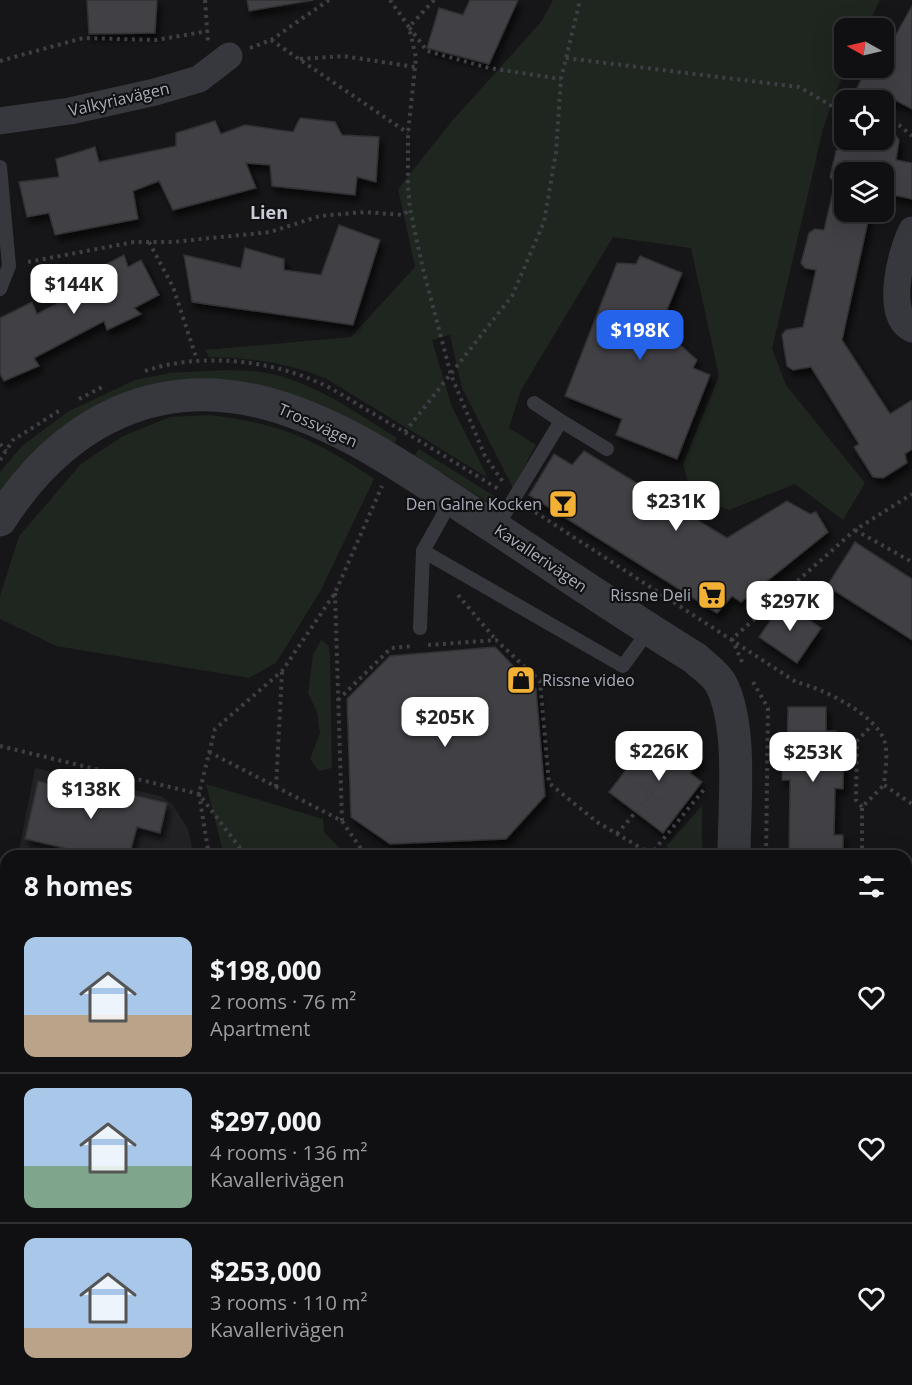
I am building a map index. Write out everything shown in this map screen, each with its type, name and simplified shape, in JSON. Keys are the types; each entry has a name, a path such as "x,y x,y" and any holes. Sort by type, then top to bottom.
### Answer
{"street":[{"name":"Valkyriavägen","path":"0,121 70,111 155,92 199,78 220,63"},
{"path":"912,230 899,264 897,290 900,316 912,329"},
{"name":"Trossvägen","path":"0,520 15,497 49,458 72,439 124,410 151,401 200,395 243,398 261,402 399,446 452,499"},
{"name":"Kavallerivägen","path":"452,499 695,658 720,681 730,703 734,754 734,850"}],"lane":[{"path":"0,166 9,266 0,289"},
{"path":"534,403 607,449"},
{"path":"496,528 561,421"},
{"path":"420,628 423,551 452,499"},
{"path":"423,551 623,666 649,630"}],"path":[{"path":"205,0 208,31 220,63 271,40 329,0"},
{"path":"390,0 427,51 489,68 561,79"},
{"path":"409,27 434,0"},
{"path":"208,850 199,794 215,729 282,671 335,593 399,446 450,375 512,296 544,222 556,152 561,79 580,0"},
{"path":"409,27 417,58 408,134 410,209 450,375 485,456 514,498"},
{"path":"0,61 83,39 156,40 208,31"},
{"path":"271,40 408,134"},
{"path":"299,59 343,56 415,67"},
{"path":"566,58 799,87 834,107"},
{"path":"894,124 899,125 912,136"},
{"path":"9,266 134,242 270,232 320,216 365,212 403,215 410,209"},
{"path":"149,242 173,287 197,360"},
{"path":"0,444 6,451"},
{"path":"399,446 514,498 796,682 821,688 847,703 872,725 885,742 884,785 862,807"},
{"path":"732,639 855,530 912,494"},
{"path":"855,530 912,562"},
{"path":"335,593 342,821"},
{"path":"426,646 496,640 540,681 549,783 597,822 644,850"},
{"path":"338,700 392,648 415,646"},
{"path":"276,787 282,671"},
{"path":"862,850 862,807 856,800 857,741 872,725"},
{"path":"0,746 199,794 241,850"},
{"path":"209,752 342,821 362,850"},
{"path":"654,850 734,754"},
{"path":"844,765 856,765"},
{"path":"639,784 664,803"},
{"path":"884,785 912,804"},
{"path":"617,834 651,794"}],"shaded area":[{"path":"553,0 880,0 871,18 834,18 834,78 842,78 836,90 834,90 834,97 823,129 772,349 786,385 865,483 843,520 795,484 729,510 691,493 683,464 719,376 691,248 613,237 521,390 509,428 536,445 513,488 462,388 450,335 432,340 452,407 488,478 327,379 269,362 209,357 205,350 351,337 415,267 398,189 452,121 541,22"},
{"path":"225,370 262,372 302,384 335,400 397,438 392,448 322,405 263,386 202,382 40,447 0,492 0,472 23,445 69,411 135,380 170,373"},
{"path":"210,415 258,423 296,435 333,453 374,479 321,590 276,663 249,678 56,646 0,619 0,596 19,536 81,464 123,436 170,417"},
{"path":"419,449 504,502 500,510 444,474 426,468 412,459"},
{"path":"321,640 329,646 332,768 319,771 310,759 320,733 317,712 308,693 313,655"},
{"path":"35,768 161,796 172,804 188,829 193,850 19,850"},
{"path":"206,784 323,819 324,832 341,850 222,850"},
{"path":"702,806 702,850 671,850 666,846"}],"building":[{"path":"87,0 157,0 155,33 89,34"},
{"path":"247,0 314,0 249,11"},
{"path":"470,0 518,0 489,64 427,48 439,8 463,15"},
{"path":"912,6 912,109 895,100 894,102 894,90 857,88 862,78 894,78 894,38"},
{"path":"300,118 335,122 342,135 379,137 376,182 357,177 355,195 272,186 270,165 246,163 256,188 173,210 159,181 133,191 138,219 55,235 49,213 27,217 19,182 59,177 56,159 95,147 99,162 176,146 176,133 215,121 221,134 245,125 293,132"},
{"path":"895,135 899,140 896,160 912,163 912,199 894,195 894,162 834,162 834,182 830,177 836,151 894,150"},
{"path":"834,187 834,222 868,222 842,340 890,414 912,400 912,449 905,454 907,463 883,478 873,477 854,447 859,444 811,367 793,370 787,366 782,335 786,330 803,327 816,270 805,268 801,263 809,233 815,229 824,230"},
{"path":"339,225 380,240 353,325 192,302 184,255 241,268 245,248 284,259 284,270 321,275"},
{"path":"124,255 128,267 141,260 159,295 134,308 141,314 107,330 104,321 34,358 39,366 4,381 0,374 0,318 32,302 37,314 94,284 87,274"},
{"path":"640,256 682,273 660,327 697,360 693,368 710,375 677,459 616,435 622,419 565,396 617,263 636,264"},
{"path":"584,451 727,538 787,501 810,514 816,512 828,532 741,602 732,596 717,613 529,495 554,454 572,465"},
{"path":"855,542 912,579 912,640 827,586"},
{"path":"783,602 821,628 797,663 759,637"},
{"path":"495,647 536,689 545,796 506,839 390,844 351,817 347,699 390,656"},
{"path":"788,707 826,707 826,731 836,731 836,744 844,744 843,789 835,788 834,835 843,835 843,850 789,850 790,780 782,780 783,751 787,751"},
{"path":"670,735 701,759 690,773 702,782 663,833 609,792 648,741 659,750"},
{"path":"38,781 127,802 129,794 167,803 160,833 137,827 131,850 73,850 25,839"}],"place":[{"name":"Den Galne Kocken","path":"563,504"},
{"name":"Rissne Deli","path":"712,595"},
{"name":"Rissne video","path":"521,680"}],"district":[{"name":"Lien","path":"269,213"}]}
